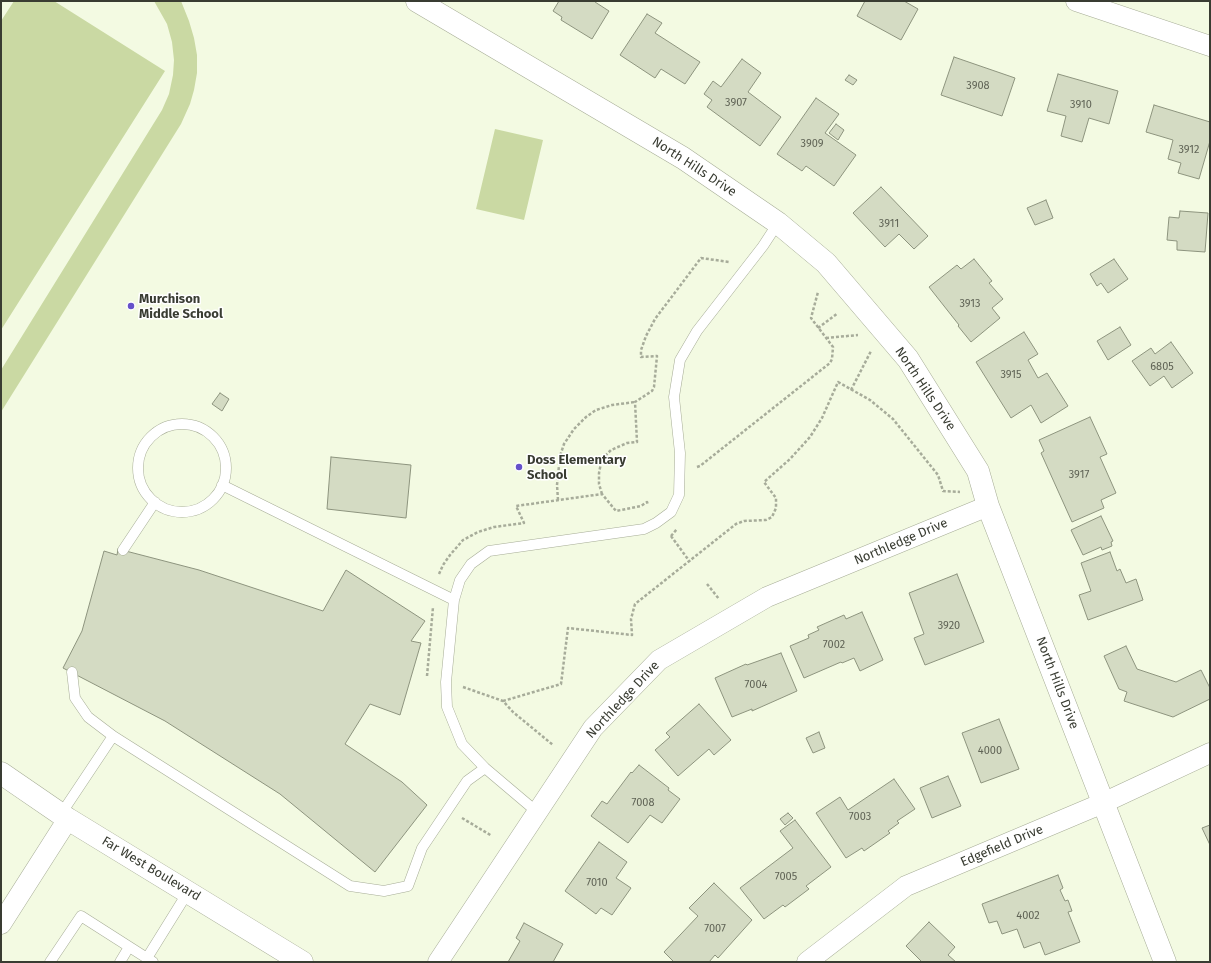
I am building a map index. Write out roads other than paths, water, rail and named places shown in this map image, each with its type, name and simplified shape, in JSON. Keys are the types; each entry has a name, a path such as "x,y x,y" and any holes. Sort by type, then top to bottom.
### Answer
{"street":[{"name":"North Hills Drive","path":"417,1 683,158 778,223 826,263 908,359 978,471 988,506 1165,962"},
{"path":"1076,1 1210,46"},
{"name":"Northledge Drive","path":"438,962 593,728 659,660 767,597 988,506"},
{"name":"Edgefield Drive","path":"807,962 906,886 1103,803 1210,753"},
{"name":"Far West Boulevard","path":"1,773 65,817 302,962"},
{"path":"2,920 65,817"}],"lane":[{"path":"537,812 485,768 462,744 447,707 446,682 454,600 460,580 471,564 490,551 644,529 656,523 671,512 679,495 680,453 674,397 680,360 697,331 763,246 778,223"},
{"path":"186,424 200,427 212,435 221,447 226,461 226,476 222,485 211,502 198,509 183,512 168,509 155,502 145,491 139,478 138,464 141,451 149,439 160,430 173,425 186,424"},
{"path":"222,485 454,600"},
{"path":"122,550 155,502"},
{"path":"72,672 76,698 88,717 113,736 350,886 384,891 408,886 422,848 467,781 485,768"},
{"path":"65,817 113,736"},
{"path":"50,962 81,916 150,960 188,892"},
{"path":"120,962 130,948"}],"place":[{"name":"Murchison Middle School","path":"131,306"},
{"name":"Doss Elementary School","path":"519,467"}]}
